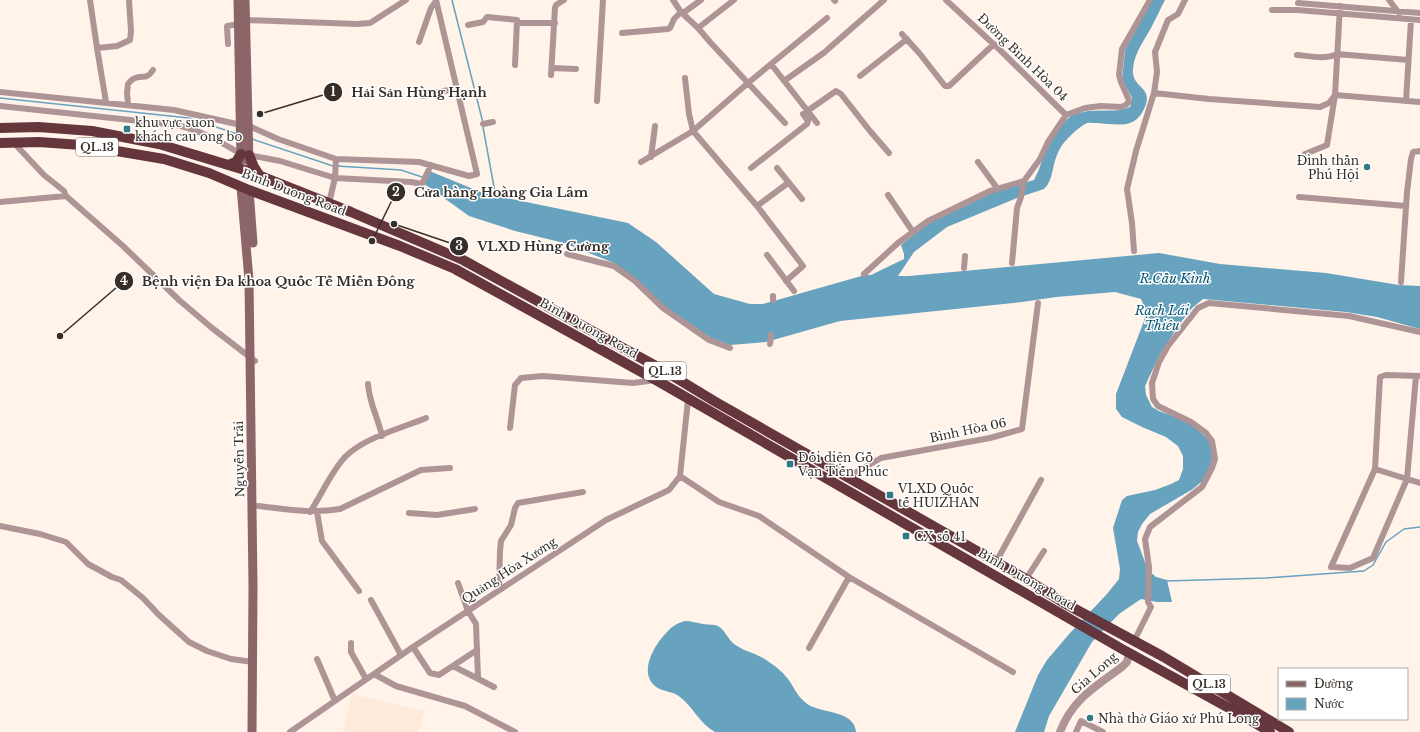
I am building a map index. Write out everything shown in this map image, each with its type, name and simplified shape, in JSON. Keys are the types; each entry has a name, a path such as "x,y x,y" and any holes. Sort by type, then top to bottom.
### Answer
{"highway":[{"name":"Binh Duong Road","path":"0,128 38,127 92,131 159,144 245,170 329,203 463,260 663,370 714,402 1026,579 1064,603 1130,639"},
{"name":"Binh Duong Road","path":"0,143 39,142 81,145 164,159 192,167 400,246 454,269 656,380 688,400 952,552 1270,732"},
{"path":"228,165 236,162 245,154 260,176"},
{"path":"245,170 245,188"},
{"path":"656,380 663,370"},
{"path":"856,496 862,485"},
{"path":"952,552 958,540"},
{"name":"QL.13","path":"1130,639 1181,667 1290,732"}],"main road":[{"path":"238,0 241,21 245,170"},
{"path":"241,21 245,0"},
{"name":"Nguyễn Trãi","path":"245,188 252,359 257,732"},
{"name":"Nguyễn Trãi","path":"252,732 258,506 254,462"}],"street":[{"path":"90,0 106,102"},
{"path":"97,48 117,46 130,40 129,0"},
{"path":"228,44 227,26 241,21 357,24 370,23 406,0"},
{"path":"419,42 431,8 436,0"},
{"path":"0,92 128,104 174,110 245,126 278,140 336,159 407,161 431,165 469,176 478,174 470,127 457,88 436,0"},
{"path":"564,0 556,5 552,71 576,69"},
{"path":"597,101 602,0"},
{"path":"673,0 682,13 698,28 785,123"},
{"path":"622,34 668,29 670,28 674,19 701,0"},
{"path":"698,28 734,0"},
{"path":"784,81 826,50 884,0"},
{"name":"Đường Bình Hòa 04","path":"946,0 994,44 1066,115"},
{"path":"1012,263 1017,208 1024,181 1040,160 1048,142 1066,115 1085,108 1101,106 1121,107 1128,104 1128,98 1119,75 1122,49 1150,0"},
{"path":"1134,251 1127,189 1136,151 1154,92 1157,72 1155,52 1168,20 1178,14 1185,0"},
{"path":"1389,0 1404,19"},
{"path":"1298,3 1420,12"},
{"path":"1305,154 1327,145 1335,95 1336,54 1340,6"},
{"path":"1272,10 1420,20"},
{"path":"468,25 483,22 486,17 517,20 515,65"},
{"path":"641,162 693,131 748,83 827,18"},
{"path":"1406,101 1411,20"},
{"path":"517,23 554,23"},
{"path":"902,34 945,86 949,86 994,44"},
{"path":"860,76 906,39"},
{"path":"1297,55 1318,57 1332,56 1336,54 1408,60"},
{"path":"771,64 817,123"},
{"path":"128,104 128,84 133,78 145,78 150,75 153,70"},
{"path":"685,78 688,114 693,131 758,206 803,266 786,280"},
{"path":"423,96 457,88"},
{"path":"751,168 807,124 808,121 803,115 834,91 838,91 889,153"},
{"path":"1154,92 1208,99 1320,107 1329,103 1335,95"},
{"path":"1335,95 1420,102"},
{"path":"0,106 177,125 194,129 245,154 280,161 335,178 412,182 422,184 431,165"},
{"path":"483,124 493,122"},
{"path":"651,157 655,126"},
{"path":"14,142 44,175 64,191 66,196 123,246 190,309 252,359"},
{"path":"1401,282 1411,159 1413,152 1420,150"},
{"path":"329,203 335,178 336,159"},
{"path":"978,162 997,188"},
{"path":"777,168 802,199"},
{"path":"864,274 898,243 928,221 997,188 1024,181"},
{"path":"758,206 788,182"},
{"path":"888,195 913,232"},
{"path":"0,202 66,196"},
{"path":"1299,197 1406,206"},
{"path":"567,254 614,266 635,281 663,308 709,340 730,348"},
{"path":"767,255 794,291"},
{"path":"964,268 965,256"},
{"path":"1130,639 1150,606 1148,602 1149,567 1145,539 1150,527 1202,487 1215,459 1212,441 1206,433 1191,422 1158,406 1153,399 1152,383 1159,362 1168,346 1198,308 1209,303 1349,316 1420,332"},
{"name":"Bình Hòa 06","path":"848,478 881,458 990,438 1022,430 1038,305"},
{"path":"770,344 771,334"},
{"path":"1386,375 1418,376 1407,479 1373,558 1350,568 1331,567 1375,469 1380,378 1386,375"},
{"path":"510,428 515,385 520,378 543,376 633,383 656,380"},
{"path":"368,384 370,398 382,436"},
{"path":"688,400 680,476 719,502 759,516 849,577 1013,672"},
{"path":"310,512 344,458 359,445 426,418"},
{"path":"258,506 310,512 340,509 421,470 450,468"},
{"path":"1375,469 1420,483"},
{"name":"Quảng Hòa Xương","path":"290,732 401,655 606,520 670,490 680,476"},
{"path":"996,562 1041,480"},
{"path":"499,590 501,541 511,525 515,508 518,503 583,492"},
{"path":"410,513 437,515 475,509"},
{"path":"316,512 322,541 359,591"},
{"path":"3,527 40,534 66,542 88,564 120,580 143,598 159,615 189,642 207,651 253,662"},
{"path":"1026,579 1044,550"},
{"path":"809,648 849,577"},
{"path":"458,583 468,611 476,624 478,678"},
{"path":"371,600 401,655"},
{"path":"351,643 351,652 366,679"},
{"path":"413,647 430,673 439,675 477,650"},
{"name":"Gia Long","path":"1060,732 1068,716 1081,699 1089,691 1123,666 1128,659 1125,651"},
{"path":"317,660 335,701"},
{"path":"453,666 494,686"},
{"path":"374,674 396,686 465,706 515,732"},
{"path":"1076,732 1081,721 1103,732"}],"shaded area":[{"path":"352,694 425,711 418,732 343,732"}],"water":[{"path":"1152,0 1165,0 1138,51 1134,63 1133,76 1147,96 1147,101 1140,116 1130,123 1118,125 1085,124 1072,134 1062,146 1055,159 1049,182 1044,189 1017,198 947,227 914,252 898,276 1159,253 1220,264 1326,273 1399,285 1420,286 1420,329 1377,317 1346,312 1203,299 1192,308 1160,354 1145,386 1146,395 1152,407 1189,422 1212,443 1214,453 1206,478 1193,489 1150,514 1138,532 1137,541 1148,570 1156,577 1167,580 1172,602 1157,602 1141,599 1119,614 1092,642 1049,716 1044,732 1015,732 1038,675 1047,660 1119,579 1120,569 1113,528 1122,500 1127,496 1155,490 1179,480 1183,469 1183,456 1178,446 1166,437 1122,417 1116,409 1116,394 1144,321 1145,308 1141,299 1115,292 1056,297 1022,302 840,321 766,342 730,345 711,338 664,306 614,263 564,243 515,231 469,216 423,183 427,170 483,193 628,223 656,242 714,294 750,304 763,304 865,275 871,275 904,259 901,245 929,223 998,190 1034,180 1043,157 1055,134 1064,122 1073,115 1093,110 1115,110 1130,107 1132,98 1122,79 1125,50"},
{"path":"685,621 718,626 734,644 763,658 778,669 788,679 806,703 849,719 854,725 856,732 715,732 710,729 680,697 655,686 650,680 648,673 650,658 662,637 671,628"}],"waterway":[{"path":"452,0 483,123"},
{"path":"0,98 189,118 237,134"},
{"path":"483,127 496,198"},
{"path":"252,139 333,166"},
{"path":"337,166 401,170 422,177"},
{"path":"1166,581 1266,578 1364,571 1373,565 1386,542 1404,529 1420,527"}],"place":[{"name":"Hải Sản Hùng Hạnh","path":"260,114"},
{"name":"khu vực suon khách cau ong bo","path":"127,129"},
{"name":"Đình thần Phú Hội","path":"1367,167"},
{"name":"VLXD Hùng Cường","path":"394,224"},
{"name":"Cửa hàng Hoàng Gia Lâm","path":"372,241"},
{"name":"Bệnh viện Đa khoa Quốc Tế Miền Đông","path":"60,336"},
{"name":"Đối diện Gỗ Vạn Tiến Phúc","path":"790,464"},
{"name":"VLXD Quốc tế HUIZHAN","path":"890,495"},
{"name":"CX số 41","path":"906,536"},
{"name":"Nhà thờ Giáo xứ Phú Long","path":"1090,718"}],"water label":[{"name":"R.Cầu Kinh","path":"1175,278"},
{"name":"Rạch Lái Thiêu","path":"1162,318"}]}
